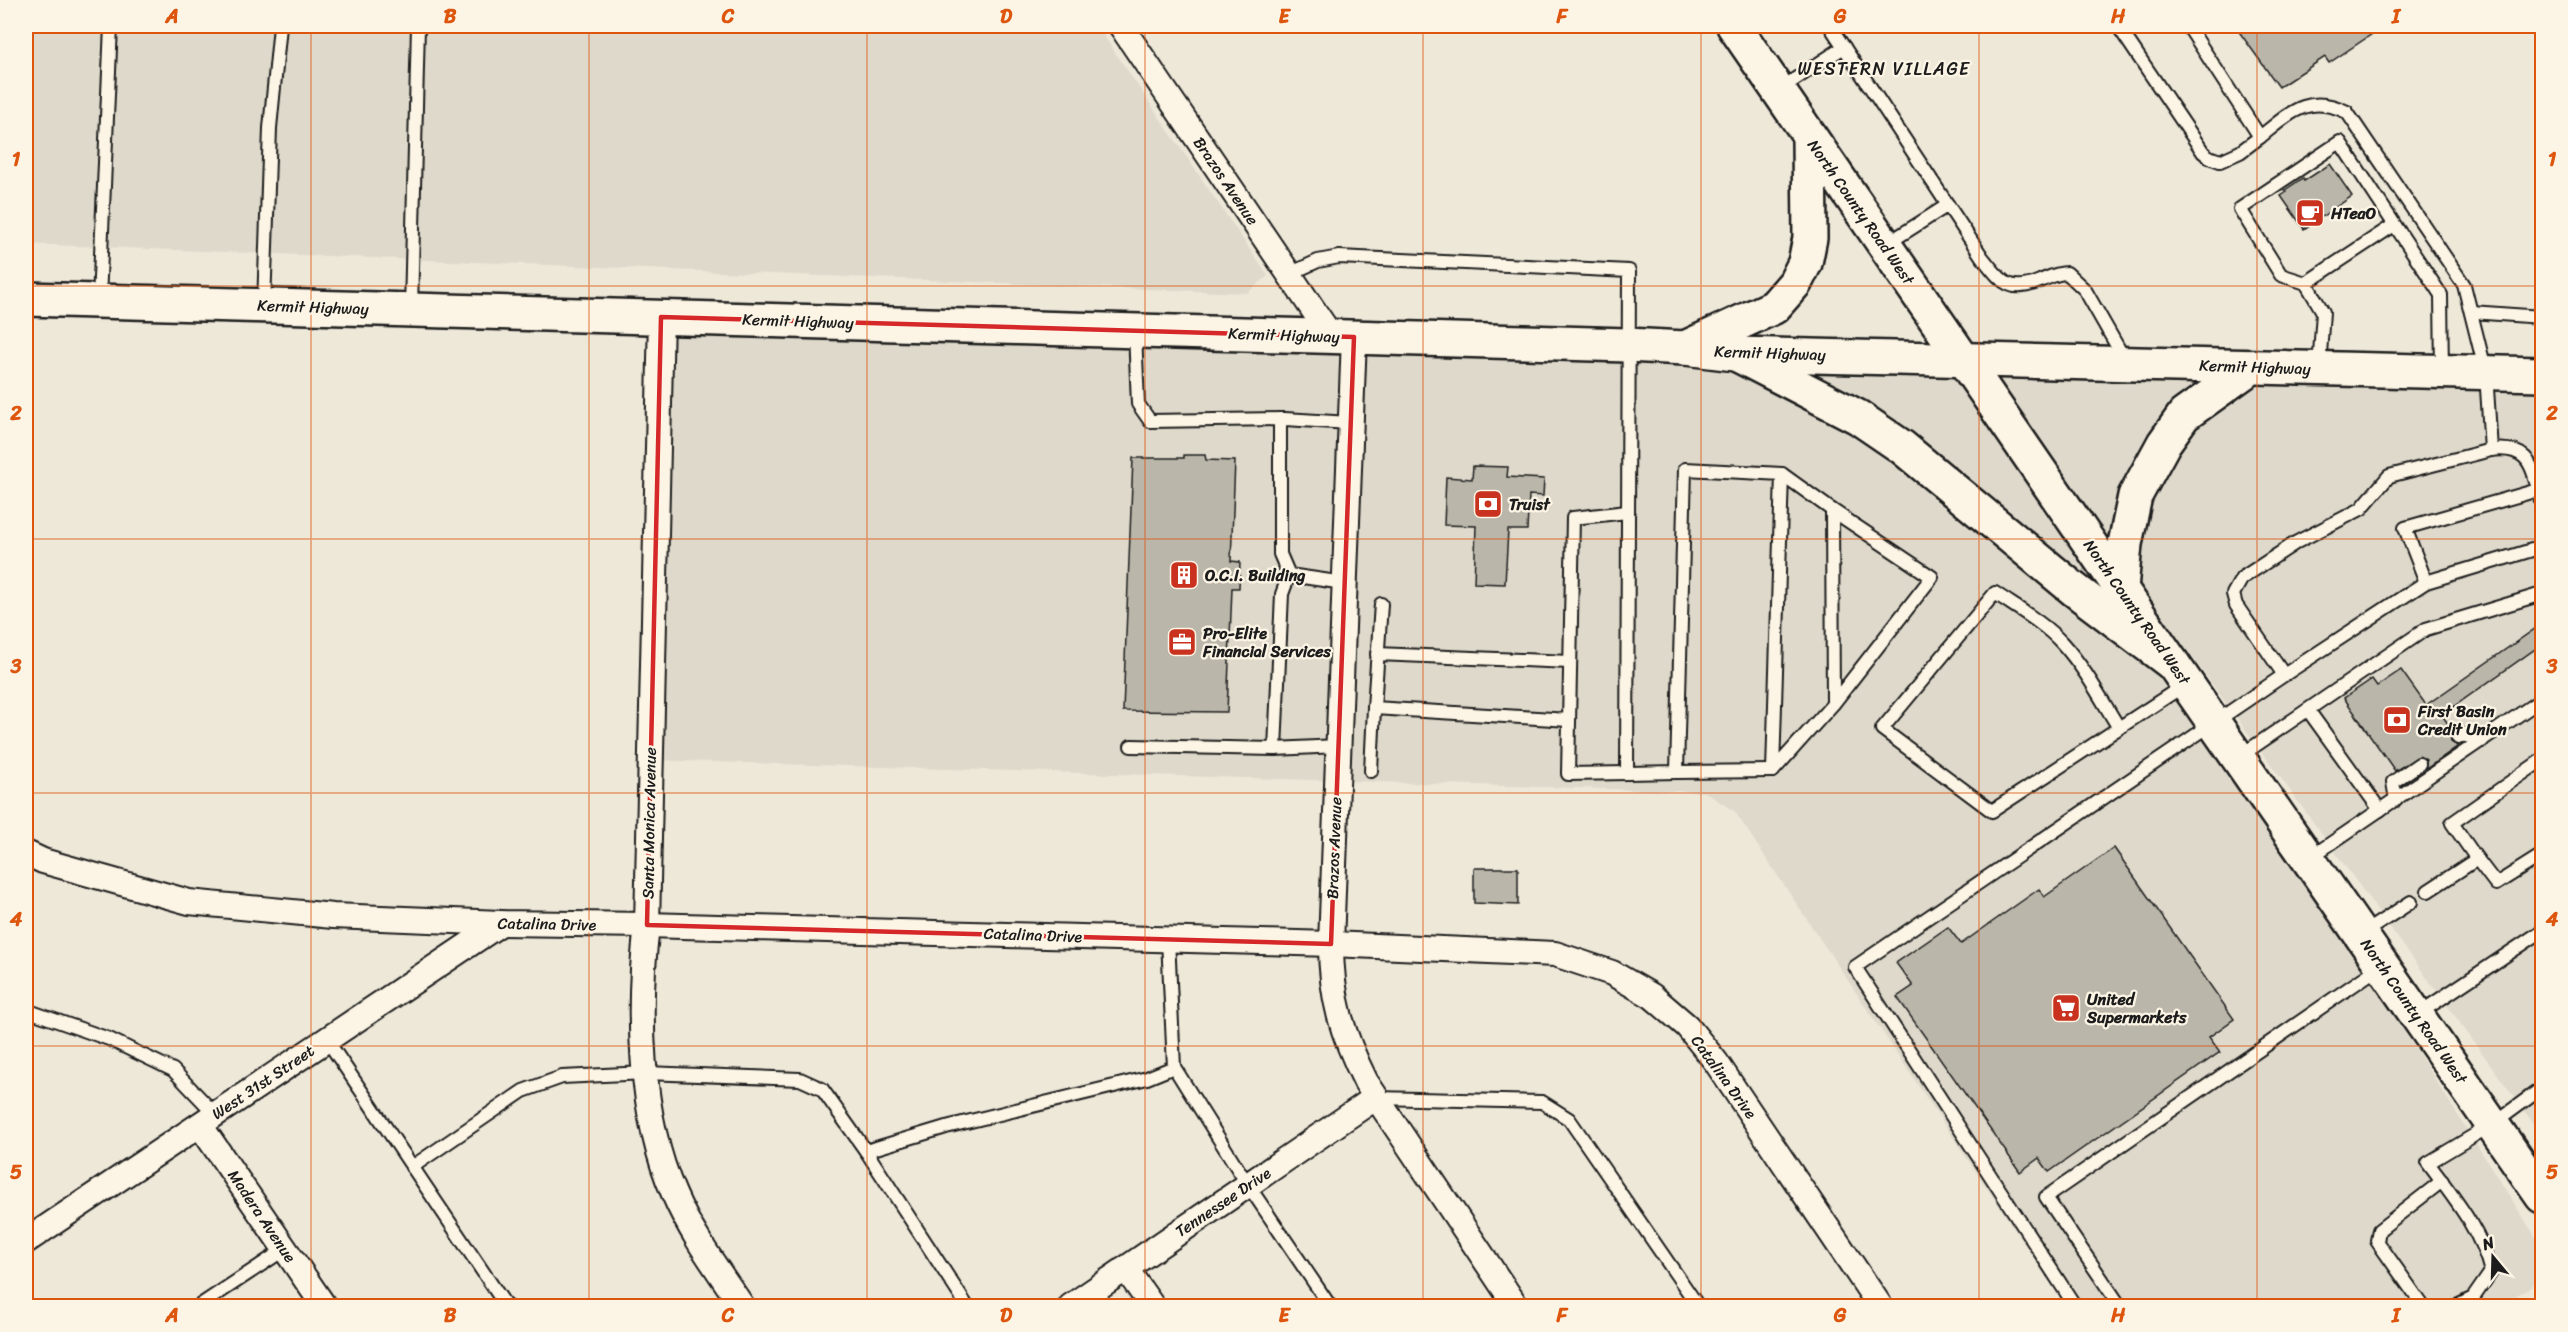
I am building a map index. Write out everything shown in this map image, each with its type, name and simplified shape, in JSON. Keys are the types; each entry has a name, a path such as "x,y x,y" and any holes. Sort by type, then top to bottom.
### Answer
{"main road":[{"name":"North County Road West","path":"1734,26 2542,1196"},
{"path":"1685,348 1774,307 1795,283 1805,263 1810,237 1809,137"},
{"name":"Kermit Highway","path":"26,299 1627,345 1736,354 2542,374"},
{"path":"1736,354 1858,417 1902,447 2034,558 2180,674"},
{"path":"2121,589 2125,544 2135,496 2164,443 2184,415 2251,367"}],"street":[{"name":"Brazos Avenue","path":"1121,26 1289,274 1342,337 1350,423 1331,944 1335,1005 1347,1044 1376,1098 1516,1306"},
{"name":"Santa Monica Avenue","path":"661,317 647,925 641,975 646,1073 650,1112 660,1156 674,1194 698,1239 742,1306"},
{"name":"Catalina Drive","path":"26,854 43,861 189,902 333,916 501,923 1331,944 1555,954 1612,973 1652,996 1687,1026 1716,1062 1880,1306"},
{"name":"West 31st Street","path":"27,1236 208,1119 501,923"},
{"name":"Tennessee Drive","path":"1071,1306 1376,1098"},
{"name":"Madera Avenue","path":"208,1119 285,1249 324,1306"},
{"path":"1126,1269 1152,1306"}],"lane":[{"path":"99,301 111,26"},
{"path":"264,306 270,128 280,26"},
{"path":"411,310 418,26"},
{"path":"1830,26 1982,257 2009,287 2020,288 2059,273 2067,273 2073,277 2085,290 2127,364"},
{"path":"2118,26 2203,152 2209,157 2220,161 2240,152 2294,111 2317,102 2332,105 2347,112 2464,285 2486,373 2491,450"},
{"path":"2188,26 2260,137"},
{"path":"1778,90 1844,47"},
{"path":"2319,369 2324,312 2306,283 2281,274 2240,209 2340,142 2441,295 2442,372"},
{"path":"1884,245 1948,205"},
{"path":"2306,283 2394,225"},
{"path":"1289,274 1318,261 1339,257 1629,271 1627,773"},
{"path":"2470,312 2542,317"},
{"path":"1135,331 1138,404 1150,421 1280,419 1350,423"},
{"path":"1275,749 1282,594 1289,575 1280,554 1280,419"},
{"path":"2284,675 2236,605 2233,594 2242,578 2297,542 2361,509 2389,476 2491,450 2508,448 2526,458 2534,470 2542,505"},
{"path":"1627,512 1573,518 1568,774 1773,771 1833,704 1932,577 1782,474 1685,469 1677,772"},
{"path":"1773,771 1782,474"},
{"path":"2426,582 2405,528 2538,490"},
{"path":"1832,510 1833,704"},
{"path":"2076,1306 1855,967 2284,675 2426,582 2542,547"},
{"path":"1289,575 1344,583"},
{"path":"2119,728 2082,666 2061,641 1995,593 1882,729 1992,811 2119,728 2180,674"},
{"path":"2238,758 2426,629 2542,594"},
{"path":"1371,771 1381,604"},
{"path":"1377,654 1570,662"},
{"path":"2308,859 2542,699"},
{"path":"1374,708 1569,720"},
{"path":"2308,710 2380,810"},
{"path":"2458,738 2463,735 2482,741"},
{"path":"1131,746 1275,749 1338,746"},
{"path":"2542,760 2452,823 2496,884 2542,855"},
{"path":"2396,800 2393,782 2420,764"},
{"path":"2428,891 2477,859"},
{"path":"2361,934 2411,902"},
{"path":"2416,1015 2542,931"},
{"path":"1168,939 1174,1067 1248,1185 1330,1306"},
{"path":"2120,1306 2046,1197 2382,965"},
{"path":"26,1010 109,1039 173,1070 208,1119"},
{"path":"327,1040 506,1306"},
{"path":"866,1150 946,1127 1147,1078 1174,1067"},
{"path":"412,1167 523,1091 562,1077 646,1073 800,1079 822,1089 866,1150 967,1306"},
{"path":"2457,1306 2476,1302 2491,1272 2486,1250 2461,1207 2428,1163 2493,1124 2542,1088"},
{"path":"1376,1098 1542,1102 1569,1119 1698,1306"},
{"path":"2423,1306 2377,1241 2379,1230 2442,1181"},
{"path":"199,1306 285,1249"}],"highlighted area":[{"path":"661,317 1354,337 1331,944 647,925"}],"shaded area":[{"path":"26,26 1097,26 1268,276 1247,293 26,244"},
{"path":"661,317 2542,375 2542,1135 1980,367 2542,1247 2542,1279 2500,1306 2066,1306 1735,812 1705,792 651,760"}],"building":[{"path":"2235,26 2384,26 2329,63 2325,57 2279,87"},
{"name":"HTeaO","path":"2330,164 2352,196 2304,229 2281,196 2287,192 2285,190 2303,178 2304,181"},
{"name":"O.C.I. Building","path":"1184,455 1205,455 1206,460 1235,461 1231,561 1240,562 1239,588 1232,588 1227,712 1123,711 1133,458 1184,458"},
{"path":"1473,466 1508,467 1507,477 1544,479 1543,496 1529,495 1527,530 1508,530 1505,584 1474,583 1476,526 1444,525 1446,477 1472,479"},
{"path":"2542,624 2542,644 2442,715 2453,731 2451,742 2458,746 2426,769 2426,760 2419,756 2395,771 2344,698 2372,679 2377,686 2401,670 2426,705"},
{"name":"United Supermarkets","path":"2114,848 2234,1019 2209,1037 2220,1052 2049,1172 2039,1158 2020,1172 1897,997 1913,986 1896,963 1948,927 1961,944 2039,889 2044,897"},
{"path":"1474,868 1518,868 1518,905 1474,903"}],"place":[{"name":"HTeaO","path":"2310,213"},
{"name":"Truist","path":"1488,504"},
{"name":"O.C.I. Building","path":"1184,575"},
{"name":"Pro-Elite Financial Services","path":"1182,642"},
{"name":"First Basin Credit Union","path":"2397,720"},
{"name":"United Supermarkets","path":"2066,1008"}],"district":[{"name":"WESTERN VILLAGE","path":"1884,69"}]}
